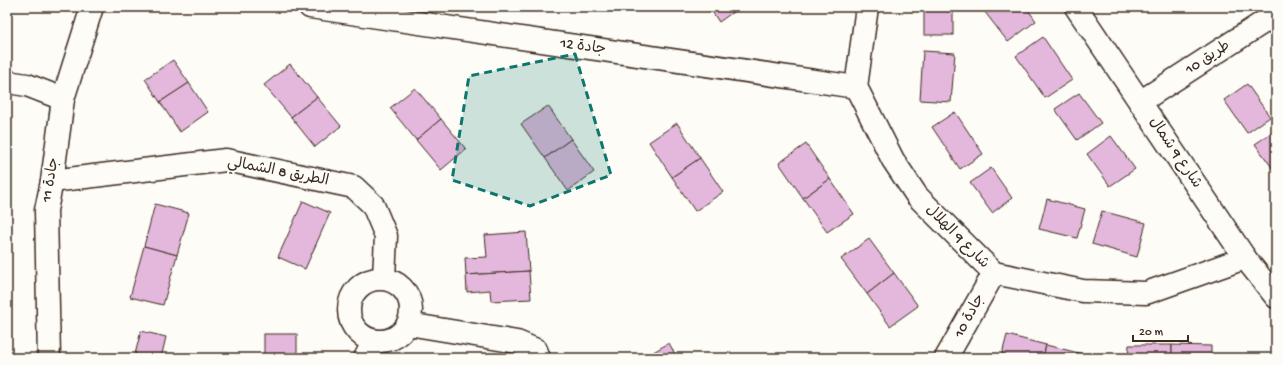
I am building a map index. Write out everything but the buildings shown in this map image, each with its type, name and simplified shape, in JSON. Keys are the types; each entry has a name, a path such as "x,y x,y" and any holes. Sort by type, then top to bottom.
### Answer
{"street":[{"name":"جادة 11","path":"49,358 46,210 52,181 63,99 92,7"},
{"name":"جادة 12","path":"310,7 856,87"},
{"path":"856,87 868,7"},
{"name":"شارع 9 شمال","path":"1076,7 1245,258 1276,298"},
{"name":"طريق 10","path":"1140,102 1276,14"},
{"path":"7,82 27,85 63,99"},
{"name":"شارع 9 الهلال","path":"856,87 893,160 917,196 994,273 1083,291 1146,293 1245,258"},
{"name":"الطريق 8 الشمالي","path":"52,181 226,160 354,187 373,205 386,236 384,278"},
{"name":"جادة 10","path":"946,358 994,273"},
{"path":"384,278 398,284 408,295 412,310 408,324 394,338 369,349 351,321 349,305 356,290 369,281 384,278"},
{"path":"408,324 517,342 536,350 539,358"}],"highlighted area":[{"path":"575,54 611,175 530,206 452,180 469,76"}]}
